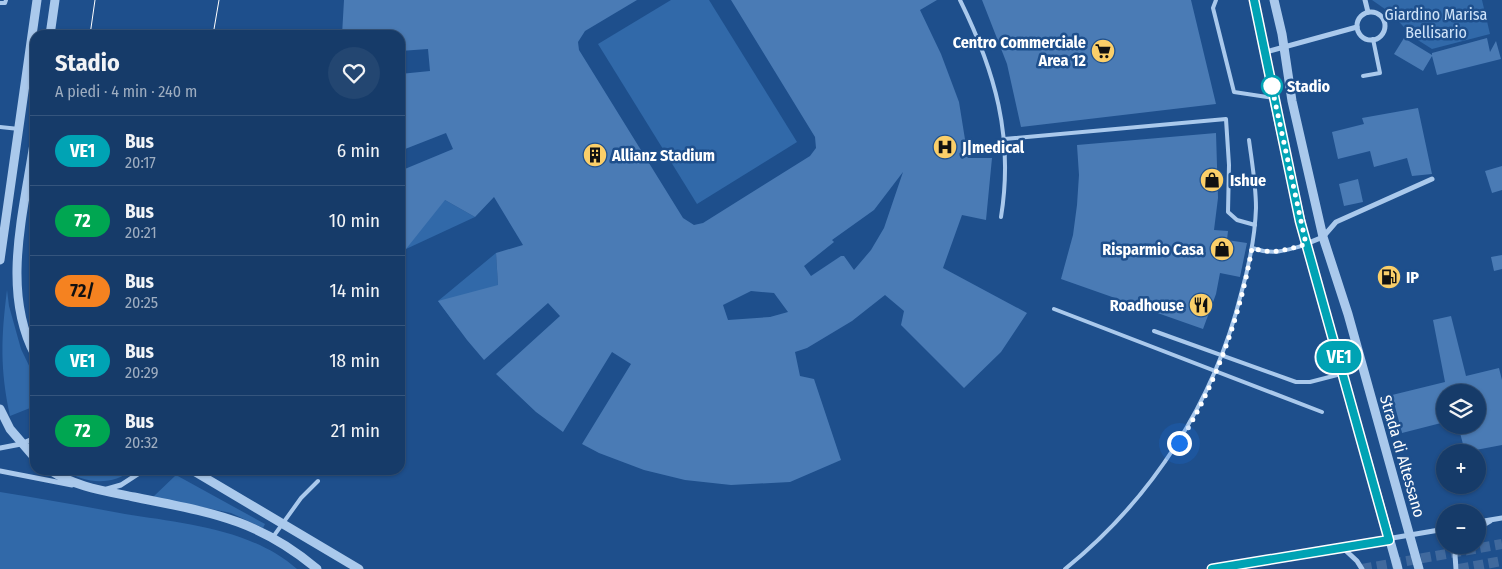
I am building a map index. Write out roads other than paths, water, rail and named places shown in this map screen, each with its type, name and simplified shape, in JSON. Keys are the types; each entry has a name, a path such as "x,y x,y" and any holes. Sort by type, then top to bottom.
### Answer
{"street":[{"path":"34,30 37,0"},
{"path":"51,30 55,0"},
{"path":"1254,0 1306,244 1398,569"},
{"name":"Strada di Altessano","path":"1274,0 1284,46 1292,101 1323,237 1348,314 1419,569"},
{"path":"1365,0 1368,12"},
{"path":"1368,12 1380,15 1385,23 1384,31 1373,39 1361,35 1357,27 1361,16 1368,12"},
{"path":"1266,52 1357,27"},
{"path":"0,260 18,129 30,63"},
{"path":"30,175 16,281 22,322 30,342"},
{"path":"1306,244 1323,237 1336,222 1432,179"},
{"path":"0,409 10,430 30,453"},
{"path":"0,448 30,440"},
{"path":"0,471 215,513 242,522 273,537 317,569"},
{"path":"61,475 97,490 112,488 137,475"},
{"path":"131,479 133,475"},
{"path":"201,475 359,569"},
{"path":"1486,521 1502,518"},
{"path":"1486,524 1495,519"},
{"path":"1212,569 1436,531"},
{"path":"1343,548 1357,561 1362,569"},
{"path":"1456,554 1456,569"}],"lane":[{"path":"0,2 5,3 6,0"},
{"path":"960,0 987,60 997,93 1004,139 1006,171 1001,216"},
{"path":"1216,0 1213,8 1234,92 1274,98"},
{"path":"1363,76 1380,73 1373,39"},
{"path":"1004,139 1226,119 1229,165 1228,212 1237,220 1254,225"},
{"path":"0,127 18,129"},
{"path":"1065,569 1128,509 1165,463 1189,425 1222,356 1236,317 1252,248 1256,195 1248,140"},
{"path":"1252,248 1265,253 1279,253 1306,244"},
{"path":"1054,309 1322,412"},
{"path":"1154,331 1296,382 1310,382 1344,374"},
{"path":"273,537 318,481"}],"tunnel":[{"path":"1362,569 1502,544"},
{"path":"1459,569 1502,561"}],"tram line":[{"path":"91,30 95,0"},
{"path":"214,30 219,0"}],"place":[{"name":"Centro Commerciale Area 12","path":"1103,51"},
{"name":"Stadio","path":"1272,86"},
{"name":"J|medical","path":"945,147"},
{"name":"Allianz Stadium","path":"595,155"},
{"name":"Ishue","path":"1212,180"},
{"name":"Risparmio Casa","path":"1222,249"},
{"name":"IP","path":"1389,277"},
{"name":"Roadhouse","path":"1201,305"}],"park label":[{"name":"Giardino Marisa Bellisario","path":"1436,23"}]}
